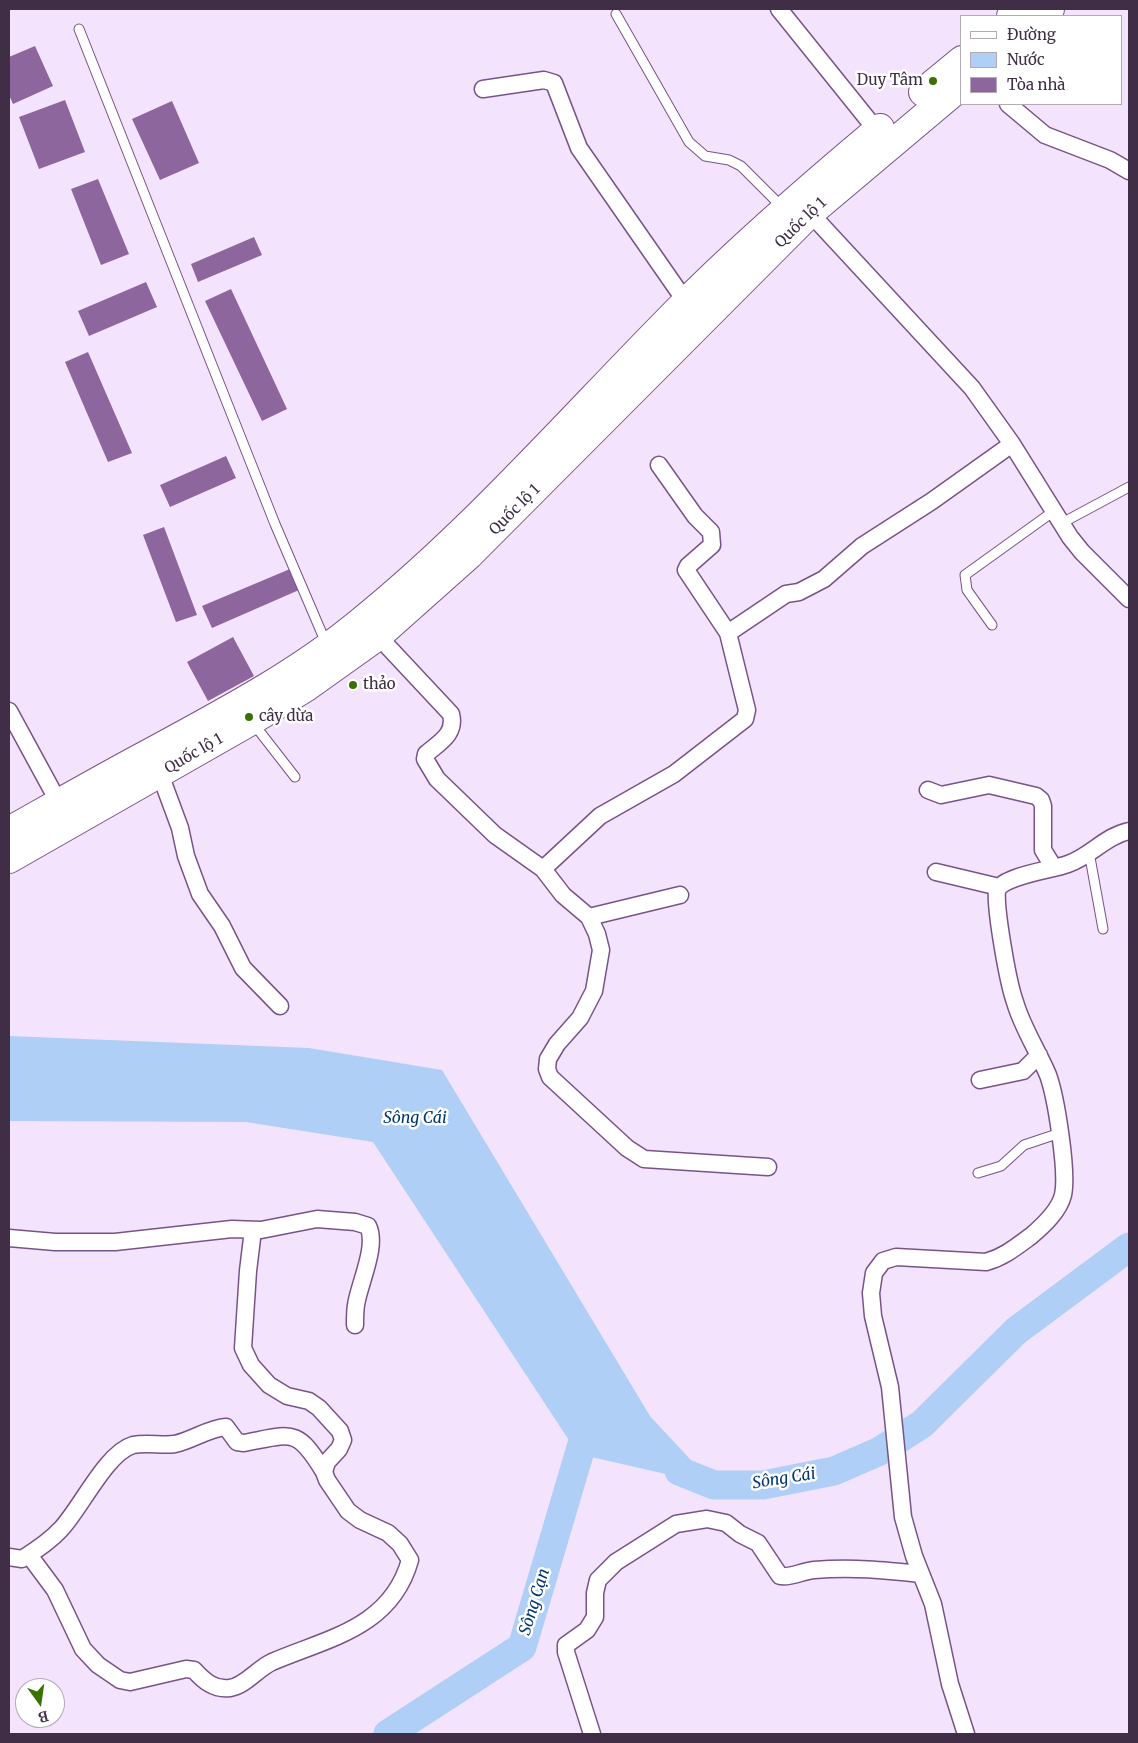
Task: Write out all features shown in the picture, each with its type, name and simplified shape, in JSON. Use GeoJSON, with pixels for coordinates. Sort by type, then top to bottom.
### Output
{"type":"FeatureCollection","features":[{"type":"Feature","properties":{"kind":"highway","name":"Quốc lộ 1"},"geometry":{"type":"LineString","coordinates":[[9,859],[160,774],[305,688],[378,636],[469,555],[960,62]]}},
{"type":"Feature","properties":{"kind":"highway","name":"Quốc lộ 1"},"geometry":{"type":"LineString","coordinates":[[9,830],[218,716],[286,675],[357,625],[385,602],[477,517],[686,302],[784,208],[960,86]]}},
{"type":"Feature","properties":{"kind":"street"},"geometry":{"type":"LineString","coordinates":[[779,9],[883,138]]}},
{"type":"Feature","properties":{"kind":"street"},"geometry":{"type":"LineString","coordinates":[[484,89],[544,80],[554,83],[579,148],[686,302]]}},
{"type":"Feature","properties":{"kind":"street"},"geometry":{"type":"LineString","coordinates":[[1009,105],[1045,135],[1110,160],[1129,171]]}},
{"type":"Feature","properties":{"kind":"street"},"geometry":{"type":"LineString","coordinates":[[810,212],[972,388],[1012,444],[1082,552],[1129,599]]}},
{"type":"Feature","properties":{"kind":"street"},"geometry":{"type":"LineString","coordinates":[[728,633],[786,594],[799,592],[824,580],[862,546],[932,502],[1012,444]]}},
{"type":"Feature","properties":{"kind":"street"},"geometry":{"type":"LineString","coordinates":[[543,869],[600,816],[674,774],[745,719],[747,710],[728,633],[686,570],[712,545],[711,532],[695,516],[659,465]]}},
{"type":"Feature","properties":{"kind":"street"},"geometry":{"type":"LineString","coordinates":[[378,636],[451,714],[454,724],[452,731],[426,754],[425,759],[437,779],[495,835],[543,869],[563,895],[589,917],[597,934],[601,950],[594,991],[580,1018],[557,1044],[548,1059],[547,1069],[550,1077],[627,1148],[644,1159],[768,1167]]}},
{"type":"Feature","properties":{"kind":"street"},"geometry":{"type":"LineString","coordinates":[[9,711],[59,803]]}},
{"type":"Feature","properties":{"kind":"street"},"geometry":{"type":"LineString","coordinates":[[160,774],[180,828],[186,856],[200,894],[222,926],[243,968],[280,1006]]}},
{"type":"Feature","properties":{"kind":"street"},"geometry":{"type":"LineString","coordinates":[[928,790],[941,795],[988,786],[1036,796],[1041,800],[1043,806],[1043,850],[1054,868]]}},
{"type":"Feature","properties":{"kind":"street"},"geometry":{"type":"LineString","coordinates":[[966,1734],[950,1684],[933,1604],[921,1574],[903,1517],[890,1387],[871,1303],[874,1273],[878,1264],[896,1257],[986,1262],[1007,1254],[1043,1226],[1060,1203],[1064,1187],[1060,1133],[1049,1077],[1015,1004],[996,896],[999,887],[1008,881],[1070,864],[1112,837],[1129,831]]}},
{"type":"Feature","properties":{"kind":"street"},"geometry":{"type":"LineString","coordinates":[[936,872],[999,887]]}},
{"type":"Feature","properties":{"kind":"street"},"geometry":{"type":"LineString","coordinates":[[589,917],[680,895]]}},
{"type":"Feature","properties":{"kind":"street"},"geometry":{"type":"LineString","coordinates":[[980,1080],[1023,1071],[1039,1055]]}},
{"type":"Feature","properties":{"kind":"street"},"geometry":{"type":"LineString","coordinates":[[9,1238],[55,1242],[114,1242],[232,1229],[253,1230],[285,1227],[317,1219],[356,1222],[368,1226],[371,1232],[368,1258],[356,1306],[355,1325]]}},
{"type":"Feature","properties":{"kind":"street"},"geometry":{"type":"LineString","coordinates":[[253,1230],[248,1271],[243,1348],[251,1365],[269,1385],[287,1396],[309,1401],[320,1408],[340,1431],[343,1440],[339,1449],[327,1462],[324,1472]]}},
{"type":"Feature","properties":{"kind":"street"},"geometry":{"type":"LineString","coordinates":[[9,1557],[22,1559],[62,1529],[102,1472],[122,1450],[134,1445],[174,1444],[198,1437],[218,1427],[226,1427],[237,1442],[244,1443],[291,1436],[300,1439],[311,1450],[327,1480],[348,1511],[360,1520],[388,1533],[400,1544],[410,1560],[395,1596],[372,1617],[326,1642],[270,1663],[232,1688],[220,1688],[204,1682],[194,1670],[176,1671],[130,1682],[113,1675],[98,1665],[83,1650],[55,1590],[29,1555]]}},
{"type":"Feature","properties":{"kind":"street"},"geometry":{"type":"LineString","coordinates":[[592,1734],[566,1652],[566,1645],[587,1630],[595,1618],[595,1593],[598,1580],[637,1547],[676,1524],[707,1519],[726,1523],[740,1534],[758,1543],[780,1576],[786,1577],[815,1570],[862,1567],[921,1574]]}},
{"type":"Feature","properties":{"kind":"lane"},"geometry":{"type":"LineString","coordinates":[[616,14],[689,142],[705,156],[735,162],[784,208]]}},
{"type":"Feature","properties":{"kind":"lane"},"geometry":{"type":"LineString","coordinates":[[79,29],[276,524],[327,646]]}},
{"type":"Feature","properties":{"kind":"lane"},"geometry":{"type":"LineString","coordinates":[[992,626],[967,590],[965,574],[1058,517],[1129,487]]}},
{"type":"Feature","properties":{"kind":"lane"},"geometry":{"type":"LineString","coordinates":[[251,720],[296,777]]}},
{"type":"Feature","properties":{"kind":"lane"},"geometry":{"type":"LineString","coordinates":[[1089,852],[1103,929]]}},
{"type":"Feature","properties":{"kind":"lane"},"geometry":{"type":"LineString","coordinates":[[978,1173],[1001,1166],[1024,1145],[1060,1133]]}},
{"type":"Feature","properties":{"kind":"water","name":"Sông Cái"},"geometry":{"type":"Polygon","coordinates":[[[9,1036],[309,1048],[442,1070],[650,1416],[714,1485],[578,1454],[373,1142],[246,1122],[9,1121],[9,1036]]]}},
{"type":"Feature","properties":{"kind":"building"},"geometry":{"type":"Polygon","coordinates":[[[35,46],[53,86],[13,104],[9,95],[9,57],[35,46]]]}},
{"type":"Feature","properties":{"kind":"building"},"geometry":{"type":"Polygon","coordinates":[[[65,100],[85,152],[39,169],[19,117],[65,100]]]}},
{"type":"Feature","properties":{"kind":"building"},"geometry":{"type":"Polygon","coordinates":[[[172,101],[199,163],[160,180],[132,119],[172,101]]]}},
{"type":"Feature","properties":{"kind":"building"},"geometry":{"type":"Polygon","coordinates":[[[98,179],[129,254],[101,265],[71,189],[98,179]]]}},
{"type":"Feature","properties":{"kind":"building"},"geometry":{"type":"Polygon","coordinates":[[[254,237],[262,255],[198,282],[191,264],[254,237]]]}},
{"type":"Feature","properties":{"kind":"building"},"geometry":{"type":"Polygon","coordinates":[[[146,282],[157,307],[89,336],[78,311],[146,282]]]}},
{"type":"Feature","properties":{"kind":"building"},"geometry":{"type":"Polygon","coordinates":[[[231,289],[287,409],[262,421],[205,301],[231,289]]]}},
{"type":"Feature","properties":{"kind":"building"},"geometry":{"type":"Polygon","coordinates":[[[88,352],[132,453],[108,462],[65,362],[88,352]]]}},
{"type":"Feature","properties":{"kind":"building"},"geometry":{"type":"Polygon","coordinates":[[[226,456],[236,478],[170,507],[160,485],[226,456]]]}},
{"type":"Feature","properties":{"kind":"building"},"geometry":{"type":"Polygon","coordinates":[[[164,527],[197,615],[176,622],[143,535],[164,527]]]}},
{"type":"Feature","properties":{"kind":"building"},"geometry":{"type":"Polygon","coordinates":[[[290,569],[299,590],[212,628],[202,606],[290,569]]]}},
{"type":"Feature","properties":{"kind":"building"},"geometry":{"type":"Polygon","coordinates":[[[233,637],[254,676],[208,701],[187,662],[233,637]]]}},
{"type":"Feature","properties":{"kind":"waterway","name":"Sông Cái"},"geometry":{"type":"LineString","coordinates":[[679,1471],[714,1485],[763,1485],[834,1471],[880,1451],[922,1424],[1016,1331],[1129,1247]]}},
{"type":"Feature","properties":{"kind":"waterway","name":"Sông Cạn"},"geometry":{"type":"LineString","coordinates":[[388,1734],[522,1647],[590,1417]]}},
{"type":"Feature","properties":{"kind":"place","name":"Duy Tâm"},"geometry":{"type":"Point","coordinates":[933,81]}},
{"type":"Feature","properties":{"kind":"place","name":"thảo"},"geometry":{"type":"Point","coordinates":[353,685]}},
{"type":"Feature","properties":{"kind":"place","name":"cây dừa"},"geometry":{"type":"Point","coordinates":[249,717]}}]}
